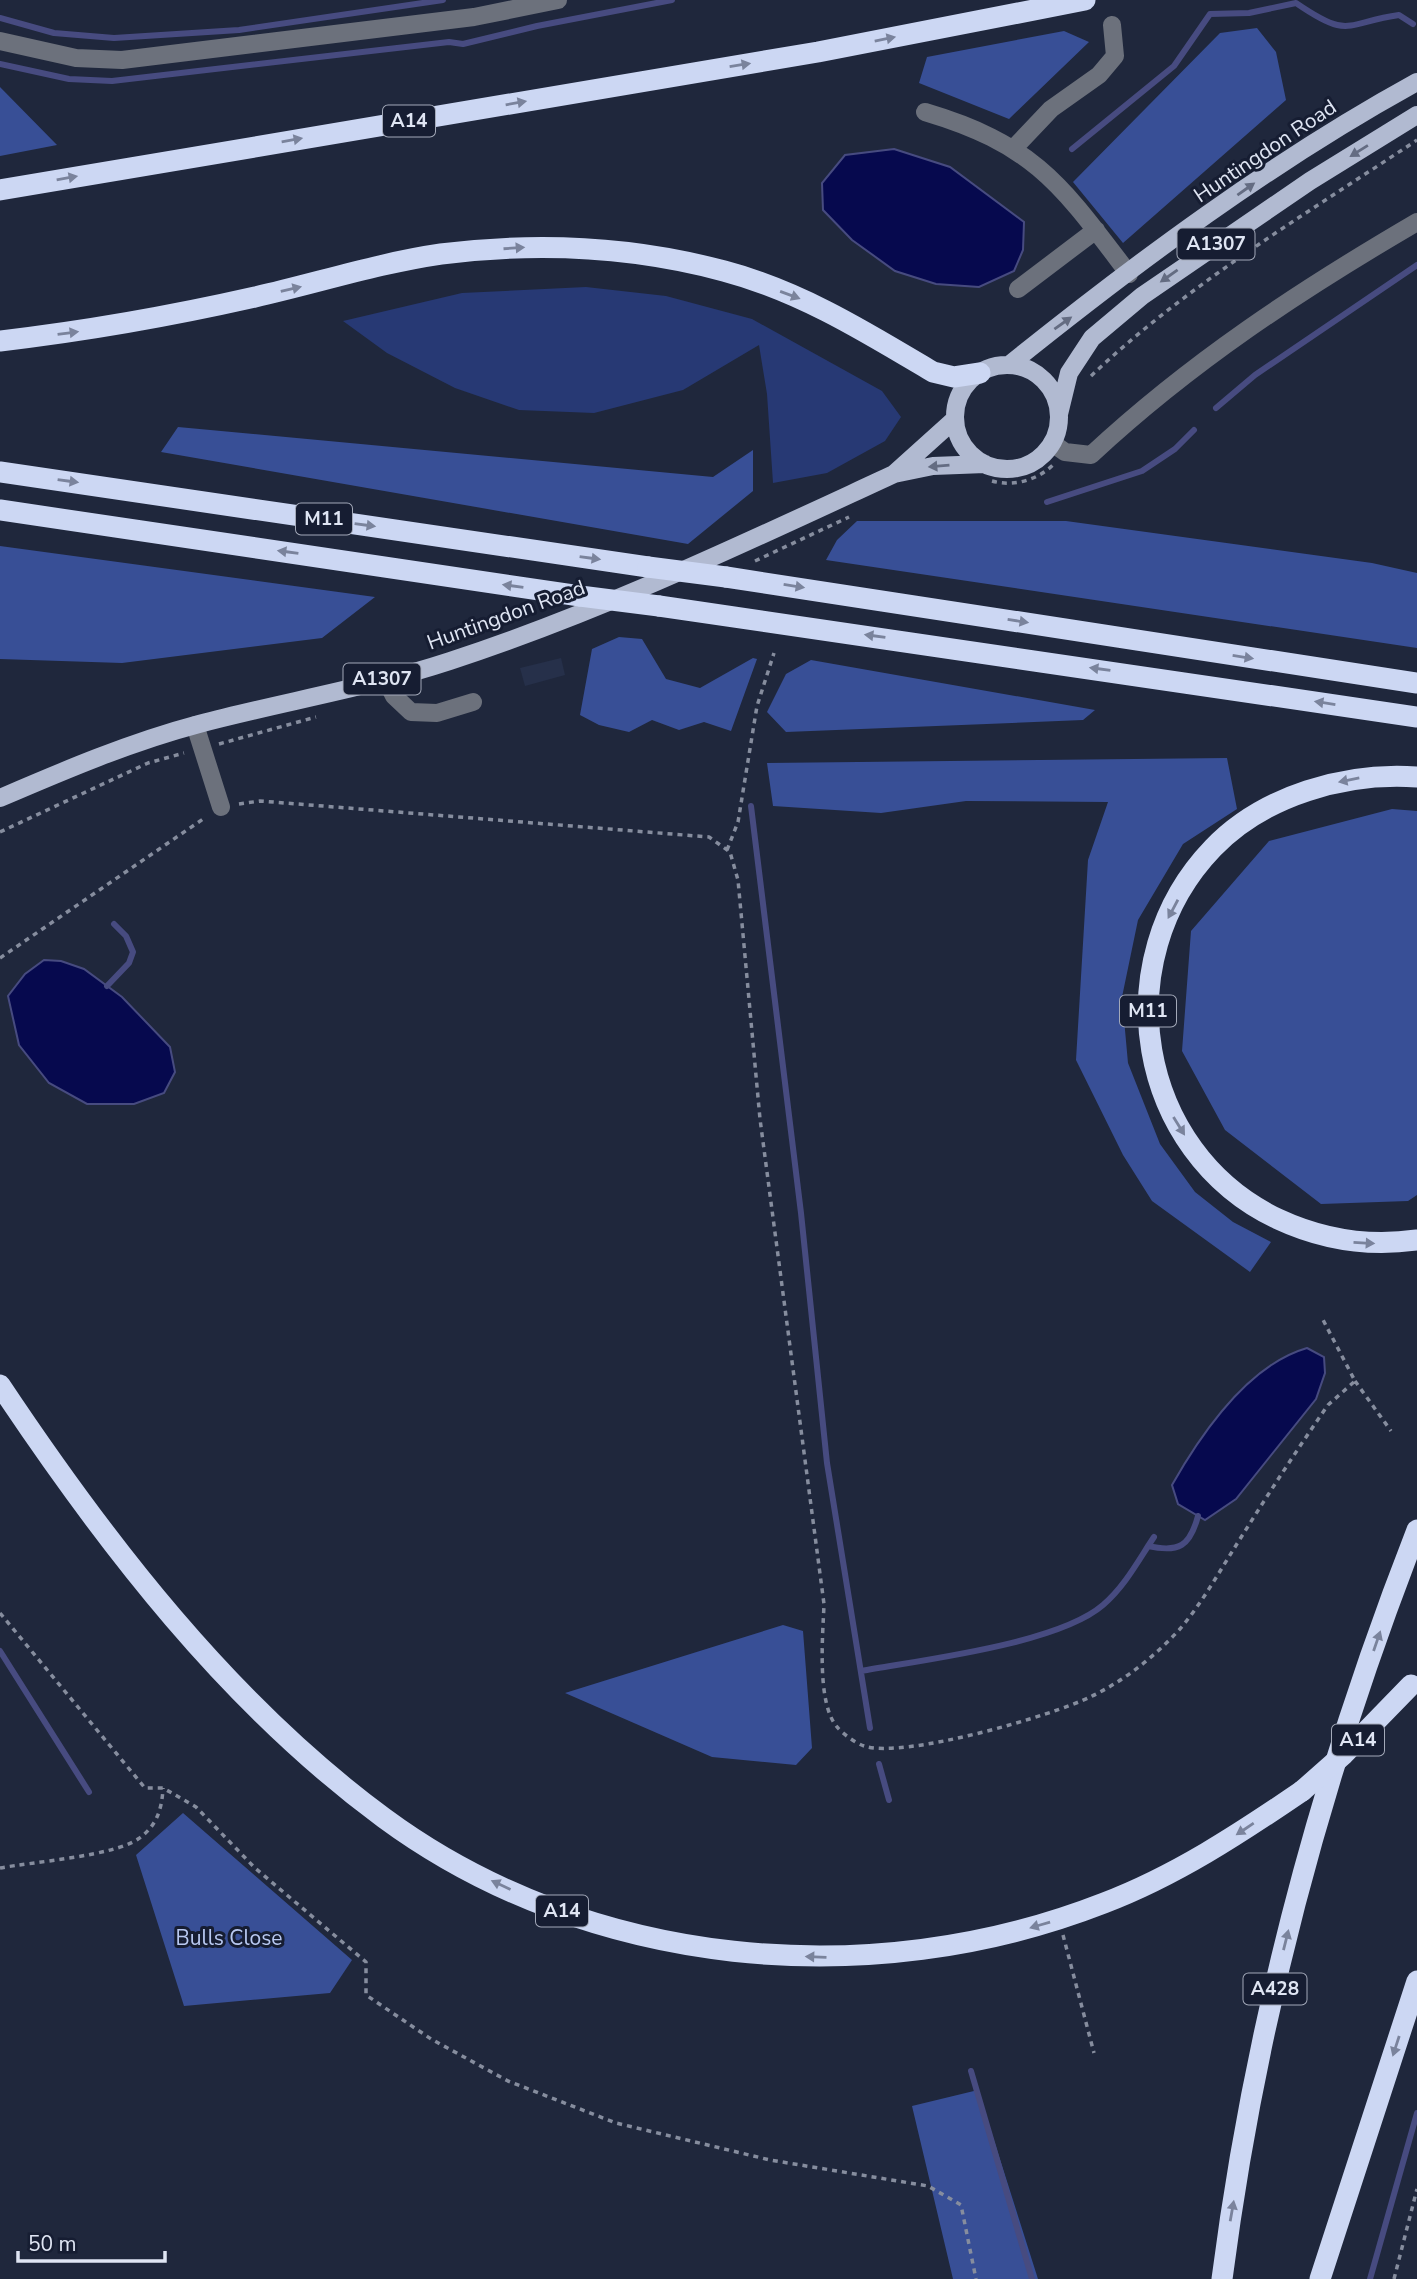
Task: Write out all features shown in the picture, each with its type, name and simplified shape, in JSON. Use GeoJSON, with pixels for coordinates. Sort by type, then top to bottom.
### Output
{"type":"FeatureCollection","features":[{"type":"Feature","properties":{"kind":"highway","name":"A14"},"geometry":{"type":"LineString","coordinates":[[0,190],[818,52],[1085,0]]}},
{"type":"Feature","properties":{"kind":"highway"},"geometry":{"type":"LineString","coordinates":[[0,341],[92,330],[253,298],[439,255],[521,248],[589,247],[653,256],[726,271],[817,304],[933,372],[954,377],[979,373]]}},
{"type":"Feature","properties":{"kind":"highway","name":"M11"},"geometry":{"type":"LineString","coordinates":[[0,472],[726,577],[1417,683]]}},
{"type":"Feature","properties":{"kind":"highway","name":"M11"},"geometry":{"type":"LineString","coordinates":[[0,510],[1417,718]]}},
{"type":"Feature","properties":{"kind":"highway","name":"M11"},"geometry":{"type":"LineString","coordinates":[[1417,777],[1352,779],[1322,786],[1277,804],[1233,830],[1199,865],[1173,907],[1161,931],[1147,998],[1150,1048],[1163,1096],[1196,1152],[1228,1186],[1266,1213],[1328,1237],[1377,1244],[1417,1240]]}},
{"type":"Feature","properties":{"kind":"highway","name":"A14"},"geometry":{"type":"LineString","coordinates":[[0,1385],[104,1532],[194,1640],[316,1764],[387,1821],[467,1869],[539,1903],[614,1929],[676,1944],[747,1954],[831,1958],[912,1952],[990,1939],[1106,1903],[1169,1874],[1226,1842],[1302,1791],[1345,1754],[1414,1681]]}},
{"type":"Feature","properties":{"kind":"highway","name":"A428"},"geometry":{"type":"LineString","coordinates":[[1222,2279],[1255,2084],[1283,1953],[1313,1834],[1417,1530]]}},
{"type":"Feature","properties":{"kind":"highway"},"geometry":{"type":"LineString","coordinates":[[1321,2279],[1417,1981]]}},
{"type":"Feature","properties":{"kind":"main road","name":"Huntingdon Road"},"geometry":{"type":"LineString","coordinates":[[1009,365],[1290,158],[1417,82]]}},
{"type":"Feature","properties":{"kind":"main road","name":"A1307"},"geometry":{"type":"LineString","coordinates":[[1059,414],[1069,373],[1092,338],[1142,296],[1310,181],[1417,115]]}},
{"type":"Feature","properties":{"kind":"main road"},"geometry":{"type":"LineString","coordinates":[[1009,365],[1026,368],[1042,378],[1053,392],[1059,414],[1058,448],[1021,467],[985,471],[965,447],[955,419],[961,393],[979,373],[1009,365]]}},
{"type":"Feature","properties":{"kind":"main road","name":"Huntingdon Road"},"geometry":{"type":"LineString","coordinates":[[894,474],[955,419]]}},
{"type":"Feature","properties":{"kind":"main road","name":"Huntingdon Road"},"geometry":{"type":"LineString","coordinates":[[0,797],[75,766],[195,725],[447,662],[538,630],[651,585],[894,474],[933,466],[985,471]]}},
{"type":"Feature","properties":{"kind":"lane"},"geometry":{"type":"LineString","coordinates":[[0,41],[55,55],[122,60],[474,17],[558,0]]}},
{"type":"Feature","properties":{"kind":"lane"},"geometry":{"type":"LineString","coordinates":[[1014,148],[1051,109],[1099,75],[1115,56],[1112,25]]}},
{"type":"Feature","properties":{"kind":"lane"},"geometry":{"type":"LineString","coordinates":[[925,112],[971,127],[1014,148],[1048,173],[1129,274]]}},
{"type":"Feature","properties":{"kind":"lane"},"geometry":{"type":"LineString","coordinates":[[1058,448],[1091,455],[1130,417],[1193,366],[1314,282],[1417,222]]}},
{"type":"Feature","properties":{"kind":"lane"},"geometry":{"type":"LineString","coordinates":[[1018,289],[1096,230]]}},
{"type":"Feature","properties":{"kind":"lane"},"geometry":{"type":"LineString","coordinates":[[385,678],[394,696],[411,712],[437,713],[473,702]]}},
{"type":"Feature","properties":{"kind":"lane"},"geometry":{"type":"LineString","coordinates":[[195,725],[221,807]]}},
{"type":"Feature","properties":{"kind":"path"},"geometry":{"type":"LineString","coordinates":[[1086,381],[1160,316],[1223,270],[1417,140]]}},
{"type":"Feature","properties":{"kind":"path"},"geometry":{"type":"LineString","coordinates":[[985,471],[1002,484],[1025,481],[1044,473],[1058,448]]}},
{"type":"Feature","properties":{"kind":"path"},"geometry":{"type":"LineString","coordinates":[[753,562],[851,516]]}},
{"type":"Feature","properties":{"kind":"path"},"geometry":{"type":"LineString","coordinates":[[727,850],[738,822],[757,706],[774,653]]}},
{"type":"Feature","properties":{"kind":"path"},"geometry":{"type":"LineString","coordinates":[[0,832],[148,763],[318,717]]}},
{"type":"Feature","properties":{"kind":"path"},"geometry":{"type":"LineString","coordinates":[[0,958],[221,807],[260,801],[709,837],[727,850],[738,880],[760,1119],[824,1604],[822,1661],[827,1701],[830,1716],[838,1729],[864,1746],[897,1748],[950,1738],[1027,1718],[1090,1697],[1138,1669],[1180,1629],[1328,1405],[1355,1381]]}},
{"type":"Feature","properties":{"kind":"path"},"geometry":{"type":"LineString","coordinates":[[1321,1315],[1355,1381],[1391,1431]]}},
{"type":"Feature","properties":{"kind":"path"},"geometry":{"type":"LineString","coordinates":[[0,1613],[145,1788],[163,1788],[196,1807],[255,1868],[366,1962],[366,1994],[431,2039],[508,2081],[616,2123],[781,2162],[928,2186],[961,2205],[976,2279]]}},
{"type":"Feature","properties":{"kind":"path"},"geometry":{"type":"LineString","coordinates":[[0,1868],[117,1848],[137,1840],[156,1821],[163,1788]]}},
{"type":"Feature","properties":{"kind":"path"},"geometry":{"type":"LineString","coordinates":[[1058,1920],[1094,2053]]}},
{"type":"Feature","properties":{"kind":"path"},"geometry":{"type":"LineString","coordinates":[[1394,2279],[1417,2189]]}},
{"type":"Feature","properties":{"kind":"shaded area"},"geometry":{"type":"Polygon","coordinates":[[[894,149],[950,167],[1024,222],[1023,250],[1014,271],[979,287],[936,284],[895,271],[852,240],[823,210],[822,183],[845,155],[894,149]]]}},
{"type":"Feature","properties":{"kind":"shaded area"},"geometry":{"type":"Polygon","coordinates":[[[586,287],[666,296],[752,319],[882,391],[901,417],[885,441],[827,473],[773,483],[767,394],[759,345],[683,390],[594,413],[519,410],[455,388],[387,353],[343,321],[462,293],[586,287]]]}},
{"type":"Feature","properties":{"kind":"shaded area"},"geometry":{"type":"Polygon","coordinates":[[[561,658],[565,675],[525,686],[520,668],[561,658]]]}},
{"type":"Feature","properties":{"kind":"shaded area"},"geometry":{"type":"Polygon","coordinates":[[[44,960],[61,961],[84,969],[122,997],[170,1047],[175,1072],[164,1093],[134,1104],[87,1104],[49,1083],[19,1045],[8,996],[25,974],[44,960]]]}},
{"type":"Feature","properties":{"kind":"shaded area"},"geometry":{"type":"Polygon","coordinates":[[[1307,1348],[1324,1357],[1325,1373],[1316,1399],[1236,1499],[1205,1520],[1178,1504],[1172,1485],[1197,1444],[1228,1404],[1265,1369],[1307,1348]]]}},
{"type":"Feature","properties":{"kind":"green space"},"geometry":{"type":"Polygon","coordinates":[[[1257,28],[1276,52],[1286,100],[1123,243],[1073,182],[1220,33],[1257,28]]]}},
{"type":"Feature","properties":{"kind":"green space"},"geometry":{"type":"Polygon","coordinates":[[[1064,31],[1089,42],[1009,119],[919,83],[927,57],[1064,31]]]}},
{"type":"Feature","properties":{"kind":"green space"},"geometry":{"type":"Polygon","coordinates":[[[0,87],[57,145],[0,156],[0,87]]]}},
{"type":"Feature","properties":{"kind":"green space"},"geometry":{"type":"Polygon","coordinates":[[[178,427],[713,477],[753,450],[753,491],[688,544],[161,452],[178,427]]]}},
{"type":"Feature","properties":{"kind":"green space"},"geometry":{"type":"Polygon","coordinates":[[[857,521],[1066,521],[1372,563],[1417,573],[1417,648],[826,560],[837,540],[857,521]]]}},
{"type":"Feature","properties":{"kind":"green space"},"geometry":{"type":"Polygon","coordinates":[[[0,546],[375,597],[322,638],[122,663],[0,659],[0,546]]]}},
{"type":"Feature","properties":{"kind":"green space"},"geometry":{"type":"Polygon","coordinates":[[[619,637],[642,639],[666,679],[700,688],[753,658],[757,659],[731,731],[704,722],[679,730],[652,720],[629,732],[599,725],[580,715],[592,649],[619,637]]]}},
{"type":"Feature","properties":{"kind":"green space"},"geometry":{"type":"Polygon","coordinates":[[[811,660],[1095,710],[1083,720],[786,732],[767,712],[786,674],[811,660]]]}},
{"type":"Feature","properties":{"kind":"green space"},"geometry":{"type":"Polygon","coordinates":[[[1227,758],[1237,809],[1183,844],[1138,920],[1122,997],[1128,1063],[1160,1144],[1195,1192],[1233,1222],[1271,1242],[1250,1272],[1152,1201],[1123,1155],[1076,1060],[1088,860],[1108,802],[966,801],[881,813],[773,806],[767,763],[1227,758]]]}},
{"type":"Feature","properties":{"kind":"green space"},"geometry":{"type":"Polygon","coordinates":[[[1392,809],[1417,811],[1417,1195],[1408,1201],[1321,1204],[1225,1130],[1182,1051],[1191,931],[1269,841],[1392,809]]]}},
{"type":"Feature","properties":{"kind":"green space"},"geometry":{"type":"Polygon","coordinates":[[[783,1625],[803,1631],[812,1748],[796,1765],[712,1757],[565,1693],[783,1625]]]}},
{"type":"Feature","properties":{"kind":"green space","name":"Bulls Close"},"geometry":{"type":"Polygon","coordinates":[[[183,1813],[352,1960],[330,1993],[184,2006],[136,1855],[183,1813]]]}},
{"type":"Feature","properties":{"kind":"green space"},"geometry":{"type":"Polygon","coordinates":[[[978,2090],[1038,2279],[953,2279],[912,2106],[978,2090]]]}},
{"type":"Feature","properties":{"kind":"waterway"},"geometry":{"type":"LineString","coordinates":[[0,18],[54,33],[114,38],[239,30],[443,0]]}},
{"type":"Feature","properties":{"kind":"waterway"},"geometry":{"type":"LineString","coordinates":[[0,64],[69,79],[112,81],[449,42],[463,44],[537,26],[672,0]]}},
{"type":"Feature","properties":{"kind":"waterway"},"geometry":{"type":"LineString","coordinates":[[1072,149],[1174,66],[1210,14],[1249,13],[1296,3],[1327,22],[1338,25],[1347,26],[1399,15],[1413,24]]}},
{"type":"Feature","properties":{"kind":"waterway"},"geometry":{"type":"LineString","coordinates":[[1216,408],[1255,375],[1417,265]]}},
{"type":"Feature","properties":{"kind":"waterway"},"geometry":{"type":"LineString","coordinates":[[1047,502],[1142,471],[1175,449],[1194,430]]}},
{"type":"Feature","properties":{"kind":"waterway"},"geometry":{"type":"LineString","coordinates":[[751,806],[801,1213],[827,1463],[870,1728]]}},
{"type":"Feature","properties":{"kind":"waterway"},"geometry":{"type":"LineString","coordinates":[[107,986],[129,963],[133,952],[126,936],[114,924]]}},
{"type":"Feature","properties":{"kind":"waterway"},"geometry":{"type":"LineString","coordinates":[[1148,1546],[1168,1548],[1182,1545],[1191,1534],[1198,1516]]}},
{"type":"Feature","properties":{"kind":"waterway"},"geometry":{"type":"LineString","coordinates":[[861,1671],[988,1648],[1055,1630],[1082,1619],[1103,1605],[1118,1590],[1154,1537]]}},
{"type":"Feature","properties":{"kind":"waterway"},"geometry":{"type":"LineString","coordinates":[[0,1651],[89,1792]]}},
{"type":"Feature","properties":{"kind":"waterway"},"geometry":{"type":"LineString","coordinates":[[879,1764],[889,1800]]}},
{"type":"Feature","properties":{"kind":"waterway"},"geometry":{"type":"LineString","coordinates":[[971,2071],[1032,2279]]}},
{"type":"Feature","properties":{"kind":"waterway"},"geometry":{"type":"LineString","coordinates":[[1370,2279],[1417,2113]]}}]}
